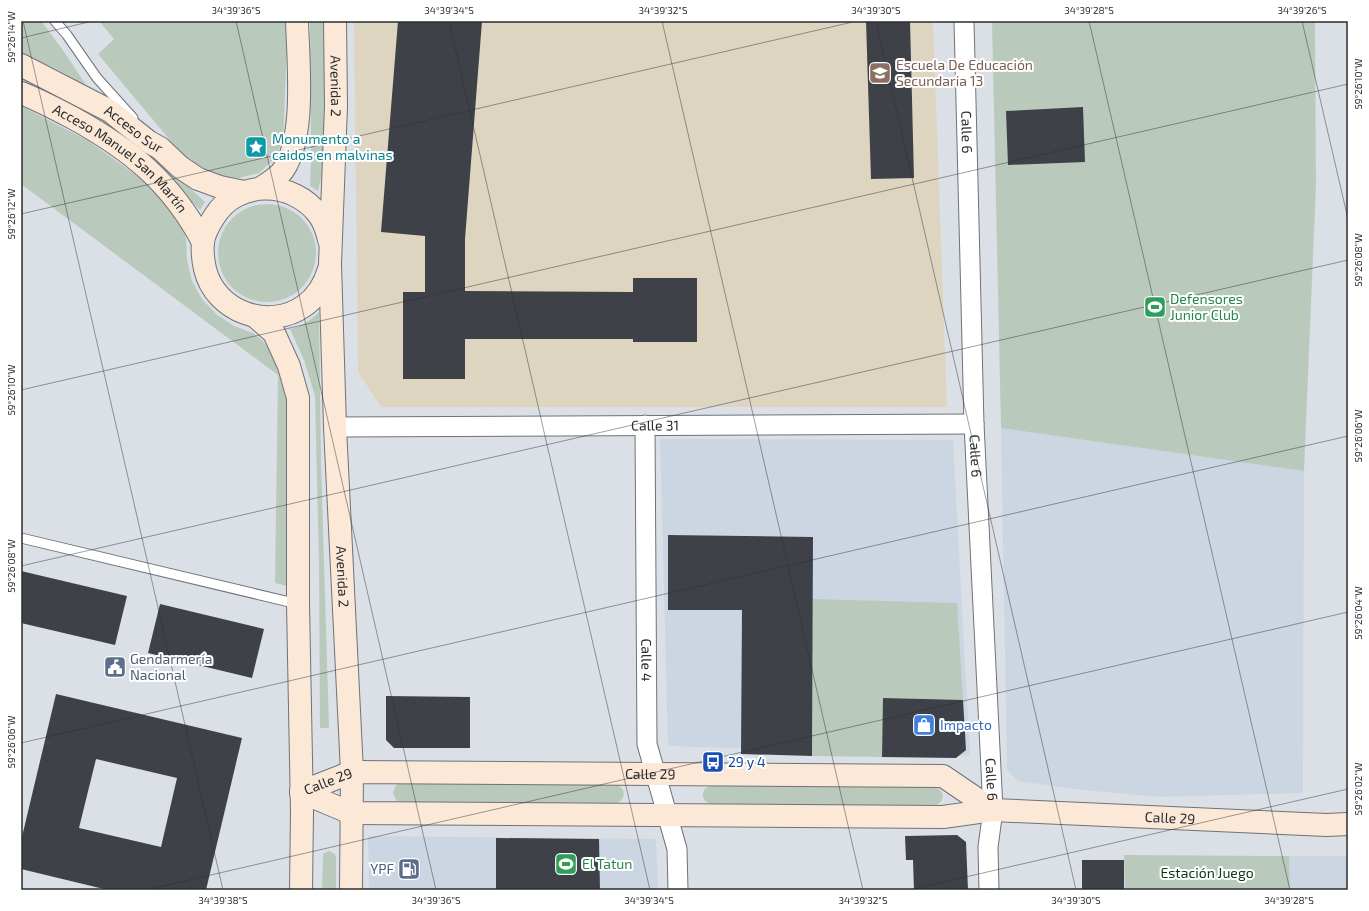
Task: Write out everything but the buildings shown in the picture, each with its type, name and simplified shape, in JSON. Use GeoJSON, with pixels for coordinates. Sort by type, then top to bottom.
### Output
{"type":"FeatureCollection","features":[{"type":"Feature","properties":{"kind":"main road","name":"Avenida 2"},"geometry":{"type":"LineString","coordinates":[[252,190],[278,189],[294,194],[308,203],[320,215],[327,230],[331,255],[326,280],[316,294],[304,306],[290,314],[273,317],[256,317],[240,312],[226,303],[214,290],[207,275],[203,259],[203,242],[208,226],[217,211],[230,200],[252,190],[280,174],[289,161],[297,130],[299,93],[297,21]]}},
{"type":"Feature","properties":{"kind":"main road","name":"Avenida 2"},"geometry":{"type":"LineString","coordinates":[[335,21],[336,106],[331,255],[335,427],[352,772],[351,890]]}},
{"type":"Feature","properties":{"kind":"main road","name":"Acceso Sur"},"geometry":{"type":"LineString","coordinates":[[21,65],[110,111],[149,142],[160,148],[180,167],[198,179],[220,188],[252,190]]}},
{"type":"Feature","properties":{"kind":"main road","name":"Acceso Manuel San Martín"},"geometry":{"type":"LineString","coordinates":[[21,92],[38,99],[99,132],[140,161],[161,181],[179,202],[203,242]]}},
{"type":"Feature","properties":{"kind":"main road","name":"Avenida 2"},"geometry":{"type":"LineString","coordinates":[[256,317],[274,333],[289,366],[298,398],[298,604],[301,890]]}},
{"type":"Feature","properties":{"kind":"main road","name":"Calle 29"},"geometry":{"type":"LineString","coordinates":[[301,792],[352,772],[943,776],[993,810]]}},
{"type":"Feature","properties":{"kind":"main road","name":"Calle 29"},"geometry":{"type":"LineString","coordinates":[[301,792],[351,813],[943,817],[993,810],[1327,825],[1348,824]]}},
{"type":"Feature","properties":{"kind":"street","name":"Calle 6"},"geometry":{"type":"LineString","coordinates":[[964,21],[974,424],[993,810],[988,847],[989,890]]}},
{"type":"Feature","properties":{"kind":"street","name":"Calle 31"},"geometry":{"type":"LineString","coordinates":[[335,427],[974,424]]}},
{"type":"Feature","properties":{"kind":"street","name":"Calle 4"},"geometry":{"type":"LineString","coordinates":[[645,425],[647,744],[677,849],[678,890]]}},
{"type":"Feature","properties":{"kind":"lane"},"geometry":{"type":"LineString","coordinates":[[55,21],[67,35],[97,78],[160,148]]}},
{"type":"Feature","properties":{"kind":"lane"},"geometry":{"type":"LineString","coordinates":[[21,538],[298,604]]}},
{"type":"Feature","properties":{"kind":"shaded area"},"geometry":{"type":"Polygon","coordinates":[[[354,21],[933,21],[947,407],[381,407],[358,372],[354,21]]]}},
{"type":"Feature","properties":{"kind":"shaded area"},"geometry":{"type":"Polygon","coordinates":[[[1001,428],[1304,471],[1303,793],[1160,797],[1083,790],[1018,781],[1007,770],[1001,428]]]}},
{"type":"Feature","properties":{"kind":"shaded area"},"geometry":{"type":"Polygon","coordinates":[[[660,439],[953,440],[970,756],[668,746],[660,439]]]}},
{"type":"Feature","properties":{"kind":"shaded area"},"geometry":{"type":"Polygon","coordinates":[[[368,836],[656,839],[658,890],[369,890],[368,836]]]}},
{"type":"Feature","properties":{"kind":"shaded area"},"geometry":{"type":"Polygon","coordinates":[[[1289,856],[1348,856],[1348,890],[1290,890],[1289,856]]]}},
{"type":"Feature","properties":{"kind":"green space"},"geometry":{"type":"Polygon","coordinates":[[[21,21],[41,21],[65,53],[86,85],[21,53],[21,21]]]}},
{"type":"Feature","properties":{"kind":"green space"},"geometry":{"type":"Polygon","coordinates":[[[99,21],[288,21],[283,141],[274,159],[259,173],[239,178],[206,172],[192,162],[179,151],[98,54],[114,39],[99,21]]]}},
{"type":"Feature","properties":{"kind":"green space"},"geometry":{"type":"Polygon","coordinates":[[[310,21],[324,21],[325,162],[318,191],[310,186],[310,21]]]}},
{"type":"Feature","properties":{"kind":"green space","name":"Defensores Junior Club"},"geometry":{"type":"Polygon","coordinates":[[[992,21],[1315,21],[1316,185],[1304,471],[1001,428],[992,21]]]}},
{"type":"Feature","properties":{"kind":"green space"},"geometry":{"type":"Polygon","coordinates":[[[21,77],[107,121],[150,152],[205,202],[200,210],[171,180],[72,105],[21,82],[21,77]]]}},
{"type":"Feature","properties":{"kind":"green space"},"geometry":{"type":"Polygon","coordinates":[[[21,106],[87,140],[136,175],[157,194],[183,226],[186,240],[187,260],[192,281],[202,299],[216,314],[234,326],[253,333],[263,341],[274,356],[290,396],[290,587],[275,583],[278,375],[21,184],[21,106]]]}},
{"type":"Feature","properties":{"kind":"green space"},"geometry":{"type":"Polygon","coordinates":[[[267,204],[286,208],[302,218],[312,234],[316,253],[312,272],[302,288],[286,298],[267,302],[248,298],[232,288],[222,272],[218,253],[222,234],[232,218],[248,208],[267,204]]]}},
{"type":"Feature","properties":{"kind":"green space"},"geometry":{"type":"Polygon","coordinates":[[[319,312],[321,462],[329,728],[320,728],[319,563],[315,396],[304,360],[290,329],[306,323],[319,312]]]}},
{"type":"Feature","properties":{"kind":"green space"},"geometry":{"type":"Polygon","coordinates":[[[813,599],[957,603],[963,700],[884,698],[882,757],[812,756],[813,599]]]}},
{"type":"Feature","properties":{"kind":"green space"},"geometry":{"type":"Polygon","coordinates":[[[404,782],[614,784],[621,788],[624,794],[621,800],[614,804],[403,803],[396,800],[393,793],[396,785],[404,782]]]}},
{"type":"Feature","properties":{"kind":"green space"},"geometry":{"type":"Polygon","coordinates":[[[713,785],[933,786],[940,790],[943,796],[940,802],[933,806],[713,805],[706,801],[703,792],[705,789],[713,785]]]}},
{"type":"Feature","properties":{"kind":"green space"},"geometry":{"type":"Polygon","coordinates":[[[329,851],[335,854],[336,858],[336,890],[322,890],[323,854],[329,851]]]}},
{"type":"Feature","properties":{"kind":"green space","name":"Estación Juego"},"geometry":{"type":"Polygon","coordinates":[[[1124,855],[1289,856],[1290,890],[1125,890],[1124,855]]]}},
{"type":"Feature","properties":{"kind":"place","name":"Escuela De Educación Secundaria 13"},"geometry":{"type":"Point","coordinates":[880,73]}},
{"type":"Feature","properties":{"kind":"place","name":"Monumento a caidos en malvinas"},"geometry":{"type":"Point","coordinates":[256,147]}},
{"type":"Feature","properties":{"kind":"place","name":"Defensores Junior Club"},"geometry":{"type":"Point","coordinates":[1155,307]}},
{"type":"Feature","properties":{"kind":"place","name":"Gendarmería Nacional"},"geometry":{"type":"Point","coordinates":[115,667]}},
{"type":"Feature","properties":{"kind":"place","name":"Impacto"},"geometry":{"type":"Point","coordinates":[924,725]}},
{"type":"Feature","properties":{"kind":"place","name":"29 y 4"},"geometry":{"type":"Point","coordinates":[713,762]}},
{"type":"Feature","properties":{"kind":"place","name":"El Tatun"},"geometry":{"type":"Point","coordinates":[566,864]}},
{"type":"Feature","properties":{"kind":"place","name":"YPF"},"geometry":{"type":"Point","coordinates":[409,869]}}]}
